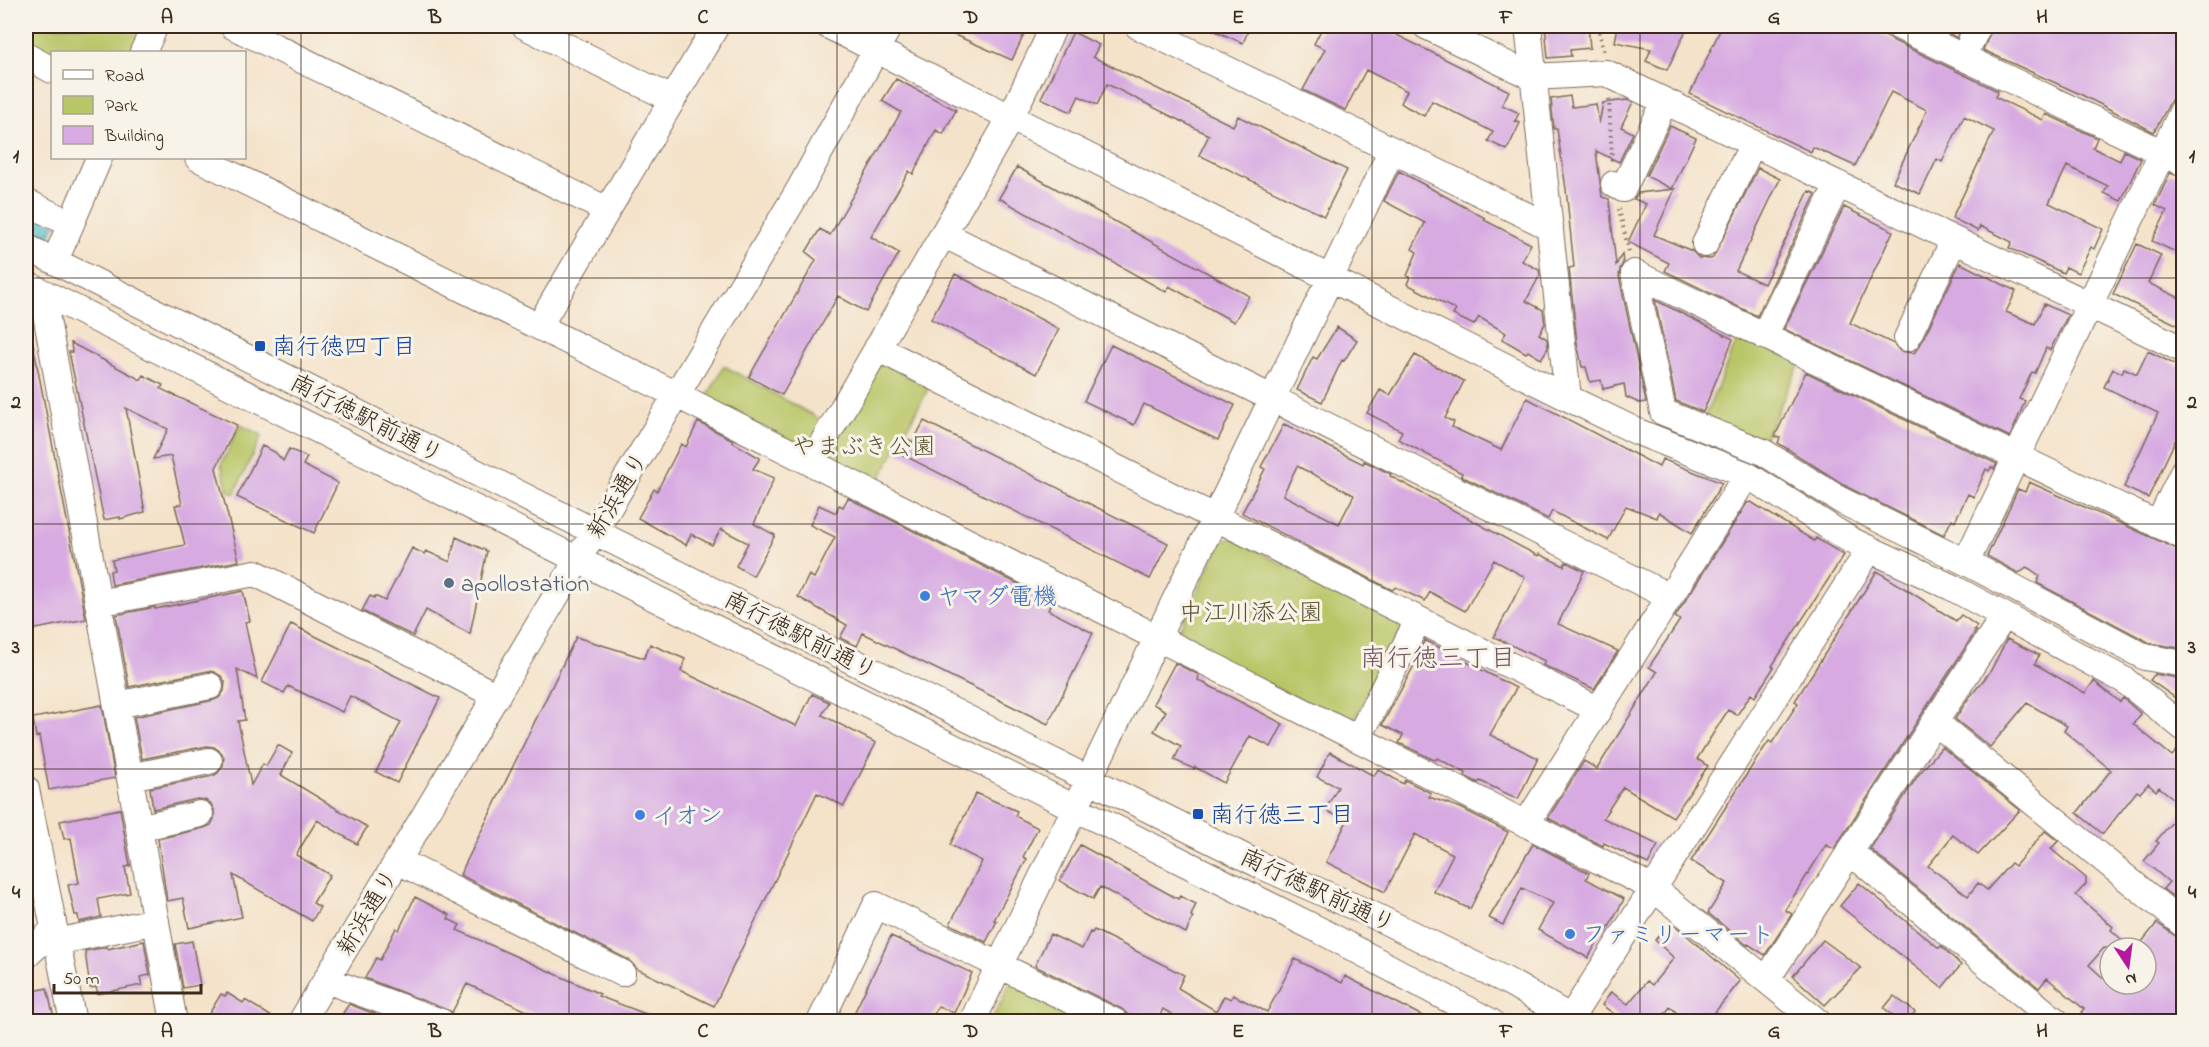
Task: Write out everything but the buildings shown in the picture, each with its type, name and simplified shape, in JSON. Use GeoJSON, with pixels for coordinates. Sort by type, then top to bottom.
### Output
{"type":"FeatureCollection","features":[{"type":"Feature","properties":{"kind":"street"},"geometry":{"type":"LineString","coordinates":[[143,51],[155,26]]}},
{"type":"Feature","properties":{"kind":"street"},"geometry":{"type":"LineString","coordinates":[[233,26],[607,210]]}},
{"type":"Feature","properties":{"kind":"street"},"geometry":{"type":"LineString","coordinates":[[525,26],[672,99]]}},
{"type":"Feature","properties":{"kind":"street"},"geometry":{"type":"LineString","coordinates":[[539,326],[716,26]]}},
{"type":"Feature","properties":{"kind":"street"},"geometry":{"type":"LineString","coordinates":[[829,26],[1568,398],[1638,432],[1747,475],[1823,524],[1870,549],[1952,587],[2124,680],[2184,728]]}},
{"type":"Feature","properties":{"kind":"street","name":"新浜通り"},"geometry":{"type":"LineString","coordinates":[[301,1022],[799,190],[889,26]]}},
{"type":"Feature","properties":{"kind":"street"},"geometry":{"type":"LineString","coordinates":[[811,463],[1011,117],[1054,26]]}},
{"type":"Feature","properties":{"kind":"street"},"geometry":{"type":"LineString","coordinates":[[1138,26],[1550,227]]}},
{"type":"Feature","properties":{"kind":"street"},"geometry":{"type":"LineString","coordinates":[[1426,26],[1533,77],[1606,73],[2184,350]]}},
{"type":"Feature","properties":{"kind":"street"},"geometry":{"type":"LineString","coordinates":[[1528,26],[1568,398]]}},
{"type":"Feature","properties":{"kind":"street"},"geometry":{"type":"LineString","coordinates":[[1898,26],[2173,158]]}},
{"type":"Feature","properties":{"kind":"street"},"geometry":{"type":"LineString","coordinates":[[26,56],[51,69]]}},
{"type":"Feature","properties":{"kind":"street"},"geometry":{"type":"LineString","coordinates":[[1614,184],[1623,189],[1665,100]]}},
{"type":"Feature","properties":{"kind":"street"},"geometry":{"type":"LineString","coordinates":[[1966,562],[2089,305],[2173,158],[2184,108]]}},
{"type":"Feature","properties":{"kind":"street"},"geometry":{"type":"LineString","coordinates":[[1705,244],[1753,143]]}},
{"type":"Feature","properties":{"kind":"street"},"geometry":{"type":"LineString","coordinates":[[972,1022],[1392,150]]}},
{"type":"Feature","properties":{"kind":"street"},"geometry":{"type":"LineString","coordinates":[[55,261],[99,159]]}},
{"type":"Feature","properties":{"kind":"street"},"geometry":{"type":"LineString","coordinates":[[200,159],[677,395],[1653,888],[1818,1022]]}},
{"type":"Feature","properties":{"kind":"street"},"geometry":{"type":"LineString","coordinates":[[1764,336],[1838,184]]}},
{"type":"Feature","properties":{"kind":"street"},"geometry":{"type":"LineString","coordinates":[[26,202],[71,224]]}},
{"type":"Feature","properties":{"kind":"street"},"geometry":{"type":"LineString","coordinates":[[943,234],[1670,597]]}},
{"type":"Feature","properties":{"kind":"street"},"geometry":{"type":"LineString","coordinates":[[1907,338],[1953,240]]}},
{"type":"Feature","properties":{"kind":"street","name":"南行徳駅前通り"},"geometry":{"type":"LineString","coordinates":[[26,247],[1262,866],[1375,916],[1486,971],[1572,1020]]}},
{"type":"Feature","properties":{"kind":"street"},"geometry":{"type":"LineString","coordinates":[[2184,537],[1634,273],[1663,412],[1763,452],[1842,501],[1966,562],[2145,657],[2184,664]]}},
{"type":"Feature","properties":{"kind":"street"},"geometry":{"type":"LineString","coordinates":[[34,288],[98,603],[174,1022]]}},
{"type":"Feature","properties":{"kind":"street","name":"南行徳駅前通り"},"geometry":{"type":"LineString","coordinates":[[34,288],[1350,946],[1437,995],[1491,1022]]}},
{"type":"Feature","properties":{"kind":"street"},"geometry":{"type":"LineString","coordinates":[[877,348],[1599,710]]}},
{"type":"Feature","properties":{"kind":"street"},"geometry":{"type":"LineString","coordinates":[[2158,525],[2184,470]]}},
{"type":"Feature","properties":{"kind":"street"},"geometry":{"type":"LineString","coordinates":[[1526,824],[1747,475]]}},
{"type":"Feature","properties":{"kind":"street"},"geometry":{"type":"LineString","coordinates":[[1572,1020],[1653,888],[1870,549]]}},
{"type":"Feature","properties":{"kind":"street"},"geometry":{"type":"LineString","coordinates":[[98,603],[255,573],[497,696]]}},
{"type":"Feature","properties":{"kind":"street"},"geometry":{"type":"LineString","coordinates":[[1767,979],[2004,616]]}},
{"type":"Feature","properties":{"kind":"street"},"geometry":{"type":"LineString","coordinates":[[1358,739],[1418,620]]}},
{"type":"Feature","properties":{"kind":"street"},"geometry":{"type":"LineString","coordinates":[[117,705],[210,686]]}},
{"type":"Feature","properties":{"kind":"street"},"geometry":{"type":"LineString","coordinates":[[1935,722],[2184,925]]}},
{"type":"Feature","properties":{"kind":"street"},"geometry":{"type":"LineString","coordinates":[[130,777],[209,761]]}},
{"type":"Feature","properties":{"kind":"street"},"geometry":{"type":"LineString","coordinates":[[26,789],[73,1022]]}},
{"type":"Feature","properties":{"kind":"street"},"geometry":{"type":"LineString","coordinates":[[139,828],[200,814]]}},
{"type":"Feature","properties":{"kind":"street"},"geometry":{"type":"LineString","coordinates":[[1850,852],[2057,1022]]}},
{"type":"Feature","properties":{"kind":"street"},"geometry":{"type":"LineString","coordinates":[[398,861],[622,973]]}},
{"type":"Feature","properties":{"kind":"street"},"geometry":{"type":"LineString","coordinates":[[820,1022],[876,905],[1115,1022]]}},
{"type":"Feature","properties":{"kind":"street"},"geometry":{"type":"LineString","coordinates":[[26,956],[55,936],[156,921]]}},
{"type":"Feature","properties":{"kind":"street"},"geometry":{"type":"LineString","coordinates":[[326,980],[441,1022]]}},
{"type":"Feature","properties":{"kind":"green space"},"geometry":{"type":"Polygon","coordinates":[[[26,26],[145,26],[134,51],[51,51],[51,59],[26,46],[26,26]]]}},
{"type":"Feature","properties":{"kind":"green space"},"geometry":{"type":"Polygon","coordinates":[[[1739,335],[1800,363],[1762,444],[1703,421],[1739,335]]]}},
{"type":"Feature","properties":{"kind":"green space","name":"やまぶき公園"},"geometry":{"type":"Polygon","coordinates":[[[885,364],[929,387],[876,486],[829,462],[826,452],[876,367],[885,364]]]}},
{"type":"Feature","properties":{"kind":"green space"},"geometry":{"type":"Polygon","coordinates":[[[724,366],[825,422],[809,449],[706,399],[724,366]]]}},
{"type":"Feature","properties":{"kind":"green space"},"geometry":{"type":"Polygon","coordinates":[[[240,425],[262,435],[234,494],[228,491],[221,465],[240,425]]]}},
{"type":"Feature","properties":{"kind":"green space","name":"中江川添公園"},"geometry":{"type":"Polygon","coordinates":[[[1232,538],[1404,626],[1351,726],[1181,640],[1180,628],[1222,540],[1232,538]]]}},
{"type":"Feature","properties":{"kind":"green space"},"geometry":{"type":"Polygon","coordinates":[[[1018,982],[1099,1022],[991,1022],[1009,985],[1018,982]]]}},
{"type":"Feature","properties":{"kind":"water"},"geometry":{"type":"Polygon","coordinates":[[[26,209],[56,224],[49,238],[26,226],[26,209]]]}},
{"type":"Feature","properties":{"kind":"place","name":"南行徳四丁目"},"geometry":{"type":"Point","coordinates":[260,346]}},
{"type":"Feature","properties":{"kind":"place","name":"apollostation"},"geometry":{"type":"Point","coordinates":[449,583]}},
{"type":"Feature","properties":{"kind":"place","name":"ヤマダ電機"},"geometry":{"type":"Point","coordinates":[925,596]}},
{"type":"Feature","properties":{"kind":"place","name":"南行徳三丁目"},"geometry":{"type":"Point","coordinates":[1198,814]}},
{"type":"Feature","properties":{"kind":"place","name":"イオン"},"geometry":{"type":"Point","coordinates":[640,815]}},
{"type":"Feature","properties":{"kind":"place","name":"ファミリーマート"},"geometry":{"type":"Point","coordinates":[1570,934]}},
{"type":"Feature","properties":{"kind":"district","name":"南行徳三丁目"},"geometry":{"type":"Point","coordinates":[1438,657]}}]}
